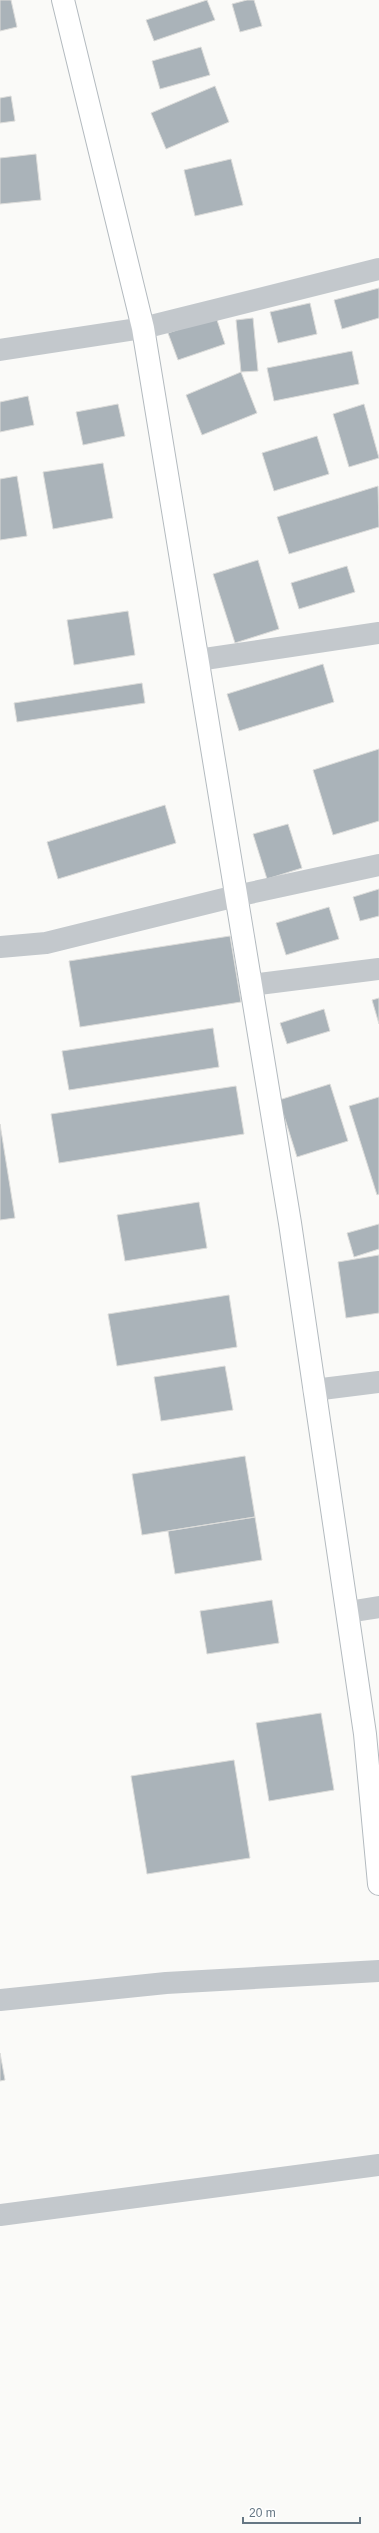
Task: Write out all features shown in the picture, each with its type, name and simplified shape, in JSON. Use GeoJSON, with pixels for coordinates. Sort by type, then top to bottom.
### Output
{"type":"FeatureCollection","features":[{"type":"Feature","properties":{"kind":"street"},"geometry":{"type":"LineString","coordinates":[[63,0],[143,328],[251,985],[348,1612],[376,1802],[379,1884]]}},
{"type":"Feature","properties":{"kind":"street"},"geometry":{"type":"LineString","coordinates":[[0,350],[143,328],[379,269]]}},
{"type":"Feature","properties":{"kind":"street"},"geometry":{"type":"LineString","coordinates":[[198,660],[379,633]]}},
{"type":"Feature","properties":{"kind":"street"},"geometry":{"type":"LineString","coordinates":[[0,947],[46,943],[236,896],[379,865]]}},
{"type":"Feature","properties":{"kind":"street"},"geometry":{"type":"LineString","coordinates":[[251,985],[379,969]]}},
{"type":"Feature","properties":{"kind":"street"},"geometry":{"type":"LineString","coordinates":[[314,1390],[379,1382]]}},
{"type":"Feature","properties":{"kind":"street"},"geometry":{"type":"LineString","coordinates":[[348,1612],[379,1607]]}},
{"type":"Feature","properties":{"kind":"street"},"geometry":{"type":"LineString","coordinates":[[0,2000],[166,1983],[379,1971]]}},
{"type":"Feature","properties":{"kind":"street"},"geometry":{"type":"LineString","coordinates":[[0,2215],[379,2165]]}},
{"type":"Feature","properties":{"kind":"building"},"geometry":{"type":"Polygon","coordinates":[[[0,0],[11,0],[17,27],[0,31],[0,0]]]}},
{"type":"Feature","properties":{"kind":"building"},"geometry":{"type":"Polygon","coordinates":[[[207,0],[215,20],[154,41],[146,20],[207,0]]]}},
{"type":"Feature","properties":{"kind":"building"},"geometry":{"type":"Polygon","coordinates":[[[247,0],[254,0],[262,26],[240,32],[232,4],[247,0]]]}},
{"type":"Feature","properties":{"kind":"building"},"geometry":{"type":"Polygon","coordinates":[[[201,47],[210,75],[160,89],[152,61],[201,47]]]}},
{"type":"Feature","properties":{"kind":"building"},"geometry":{"type":"Polygon","coordinates":[[[215,86],[229,122],[166,149],[151,113],[215,86]]]}},
{"type":"Feature","properties":{"kind":"building"},"geometry":{"type":"Polygon","coordinates":[[[11,96],[15,121],[0,123],[0,98],[11,96]]]}},
{"type":"Feature","properties":{"kind":"building"},"geometry":{"type":"Polygon","coordinates":[[[36,154],[41,200],[0,204],[0,158],[36,154]]]}},
{"type":"Feature","properties":{"kind":"building"},"geometry":{"type":"Polygon","coordinates":[[[231,159],[243,205],[195,216],[184,170],[231,159]]]}},
{"type":"Feature","properties":{"kind":"building"},"geometry":{"type":"Polygon","coordinates":[[[379,288],[379,318],[342,329],[334,300],[379,288]]]}},
{"type":"Feature","properties":{"kind":"building"},"geometry":{"type":"Polygon","coordinates":[[[310,303],[317,334],[278,343],[270,312],[310,303]]]}},
{"type":"Feature","properties":{"kind":"building"},"geometry":{"type":"Polygon","coordinates":[[[216,317],[225,344],[178,360],[168,333],[216,317]]]}},
{"type":"Feature","properties":{"kind":"building"},"geometry":{"type":"Polygon","coordinates":[[[253,318],[258,371],[241,372],[236,320],[253,318]]]}},
{"type":"Feature","properties":{"kind":"building"},"geometry":{"type":"Polygon","coordinates":[[[352,351],[359,384],[274,401],[267,368],[352,351]]]}},
{"type":"Feature","properties":{"kind":"building"},"geometry":{"type":"Polygon","coordinates":[[[241,372],[257,413],[202,435],[186,395],[241,372]]]}},
{"type":"Feature","properties":{"kind":"building"},"geometry":{"type":"Polygon","coordinates":[[[28,396],[34,425],[0,432],[0,402],[28,396]]]}},
{"type":"Feature","properties":{"kind":"building"},"geometry":{"type":"Polygon","coordinates":[[[118,404],[125,436],[83,445],[76,412],[118,404]]]}},
{"type":"Feature","properties":{"kind":"building"},"geometry":{"type":"Polygon","coordinates":[[[364,404],[379,458],[349,467],[333,414],[364,404]]]}},
{"type":"Feature","properties":{"kind":"building"},"geometry":{"type":"Polygon","coordinates":[[[317,436],[329,474],[274,491],[262,453],[317,436]]]}},
{"type":"Feature","properties":{"kind":"building"},"geometry":{"type":"Polygon","coordinates":[[[103,463],[113,518],[53,529],[43,472],[103,463]]]}},
{"type":"Feature","properties":{"kind":"building"},"geometry":{"type":"Polygon","coordinates":[[[17,476],[27,536],[0,540],[0,479],[17,476]]]}},
{"type":"Feature","properties":{"kind":"building"},"geometry":{"type":"Polygon","coordinates":[[[378,486],[379,527],[289,554],[277,517],[378,486]]]}},
{"type":"Feature","properties":{"kind":"building"},"geometry":{"type":"Polygon","coordinates":[[[258,560],[279,629],[235,643],[213,574],[258,560]]]}},
{"type":"Feature","properties":{"kind":"building"},"geometry":{"type":"Polygon","coordinates":[[[347,566],[355,592],[299,609],[291,583],[347,566]]]}},
{"type":"Feature","properties":{"kind":"building"},"geometry":{"type":"Polygon","coordinates":[[[128,611],[135,655],[74,665],[67,620],[128,611]]]}},
{"type":"Feature","properties":{"kind":"building"},"geometry":{"type":"Polygon","coordinates":[[[323,664],[334,702],[239,731],[227,694],[323,664]]]}},
{"type":"Feature","properties":{"kind":"building"},"geometry":{"type":"Polygon","coordinates":[[[142,683],[145,703],[17,722],[14,703],[142,683]]]}},
{"type":"Feature","properties":{"kind":"building"},"geometry":{"type":"Polygon","coordinates":[[[379,749],[379,821],[333,835],[313,770],[379,749]]]}},
{"type":"Feature","properties":{"kind":"building"},"geometry":{"type":"Polygon","coordinates":[[[165,805],[176,843],[58,879],[47,842],[165,805]]]}},
{"type":"Feature","properties":{"kind":"building"},"geometry":{"type":"Polygon","coordinates":[[[288,824],[302,868],[267,879],[253,834],[288,824]]]}},
{"type":"Feature","properties":{"kind":"building"},"geometry":{"type":"Polygon","coordinates":[[[379,889],[379,916],[360,921],[353,897],[379,889]]]}},
{"type":"Feature","properties":{"kind":"building"},"geometry":{"type":"Polygon","coordinates":[[[329,907],[339,939],[286,955],[276,923],[329,907]]]}},
{"type":"Feature","properties":{"kind":"building"},"geometry":{"type":"Polygon","coordinates":[[[230,936],[241,1002],[80,1027],[69,961],[230,936]]]}},
{"type":"Feature","properties":{"kind":"building"},"geometry":{"type":"Polygon","coordinates":[[[379,998],[379,1024],[372,1000],[379,998]]]}},
{"type":"Feature","properties":{"kind":"building"},"geometry":{"type":"Polygon","coordinates":[[[324,1009],[330,1031],[287,1044],[280,1023],[324,1009]]]}},
{"type":"Feature","properties":{"kind":"building"},"geometry":{"type":"Polygon","coordinates":[[[213,1028],[219,1067],[69,1090],[62,1051],[213,1028]]]}},
{"type":"Feature","properties":{"kind":"building"},"geometry":{"type":"Polygon","coordinates":[[[330,1084],[348,1141],[297,1157],[279,1100],[330,1084]]]}},
{"type":"Feature","properties":{"kind":"building"},"geometry":{"type":"Polygon","coordinates":[[[236,1086],[244,1134],[59,1163],[51,1114],[236,1086]]]}},
{"type":"Feature","properties":{"kind":"building"},"geometry":{"type":"Polygon","coordinates":[[[379,1097],[379,1194],[377,1195],[349,1106],[379,1097]]]}},
{"type":"Feature","properties":{"kind":"building"},"geometry":{"type":"Polygon","coordinates":[[[0,1124],[15,1218],[0,1220],[0,1124]]]}},
{"type":"Feature","properties":{"kind":"building"},"geometry":{"type":"Polygon","coordinates":[[[199,1202],[207,1248],[125,1261],[117,1215],[199,1202]]]}},
{"type":"Feature","properties":{"kind":"building"},"geometry":{"type":"Polygon","coordinates":[[[379,1224],[379,1249],[354,1257],[347,1233],[379,1224]]]}},
{"type":"Feature","properties":{"kind":"building"},"geometry":{"type":"Polygon","coordinates":[[[379,1255],[379,1313],[346,1318],[338,1262],[379,1255]]]}},
{"type":"Feature","properties":{"kind":"building"},"geometry":{"type":"Polygon","coordinates":[[[229,1295],[237,1347],[117,1366],[108,1314],[229,1295]]]}},
{"type":"Feature","properties":{"kind":"building"},"geometry":{"type":"Polygon","coordinates":[[[225,1366],[233,1410],[161,1421],[154,1377],[225,1366]]]}},
{"type":"Feature","properties":{"kind":"building"},"geometry":{"type":"Polygon","coordinates":[[[245,1456],[255,1517],[142,1535],[132,1474],[245,1456]]]}},
{"type":"Feature","properties":{"kind":"building"},"geometry":{"type":"Polygon","coordinates":[[[255,1517],[262,1560],[175,1574],[168,1531],[255,1517]]]}},
{"type":"Feature","properties":{"kind":"building"},"geometry":{"type":"Polygon","coordinates":[[[272,1600],[279,1643],[207,1654],[200,1611],[272,1600]]]}},
{"type":"Feature","properties":{"kind":"building"},"geometry":{"type":"Polygon","coordinates":[[[321,1713],[334,1790],[269,1801],[256,1723],[321,1713]]]}},
{"type":"Feature","properties":{"kind":"building"},"geometry":{"type":"Polygon","coordinates":[[[234,1760],[250,1858],[147,1874],[131,1776],[234,1760]]]}},
{"type":"Feature","properties":{"kind":"building"},"geometry":{"type":"Polygon","coordinates":[[[0,2053],[5,2080],[0,2081],[0,2053]]]}}]}
